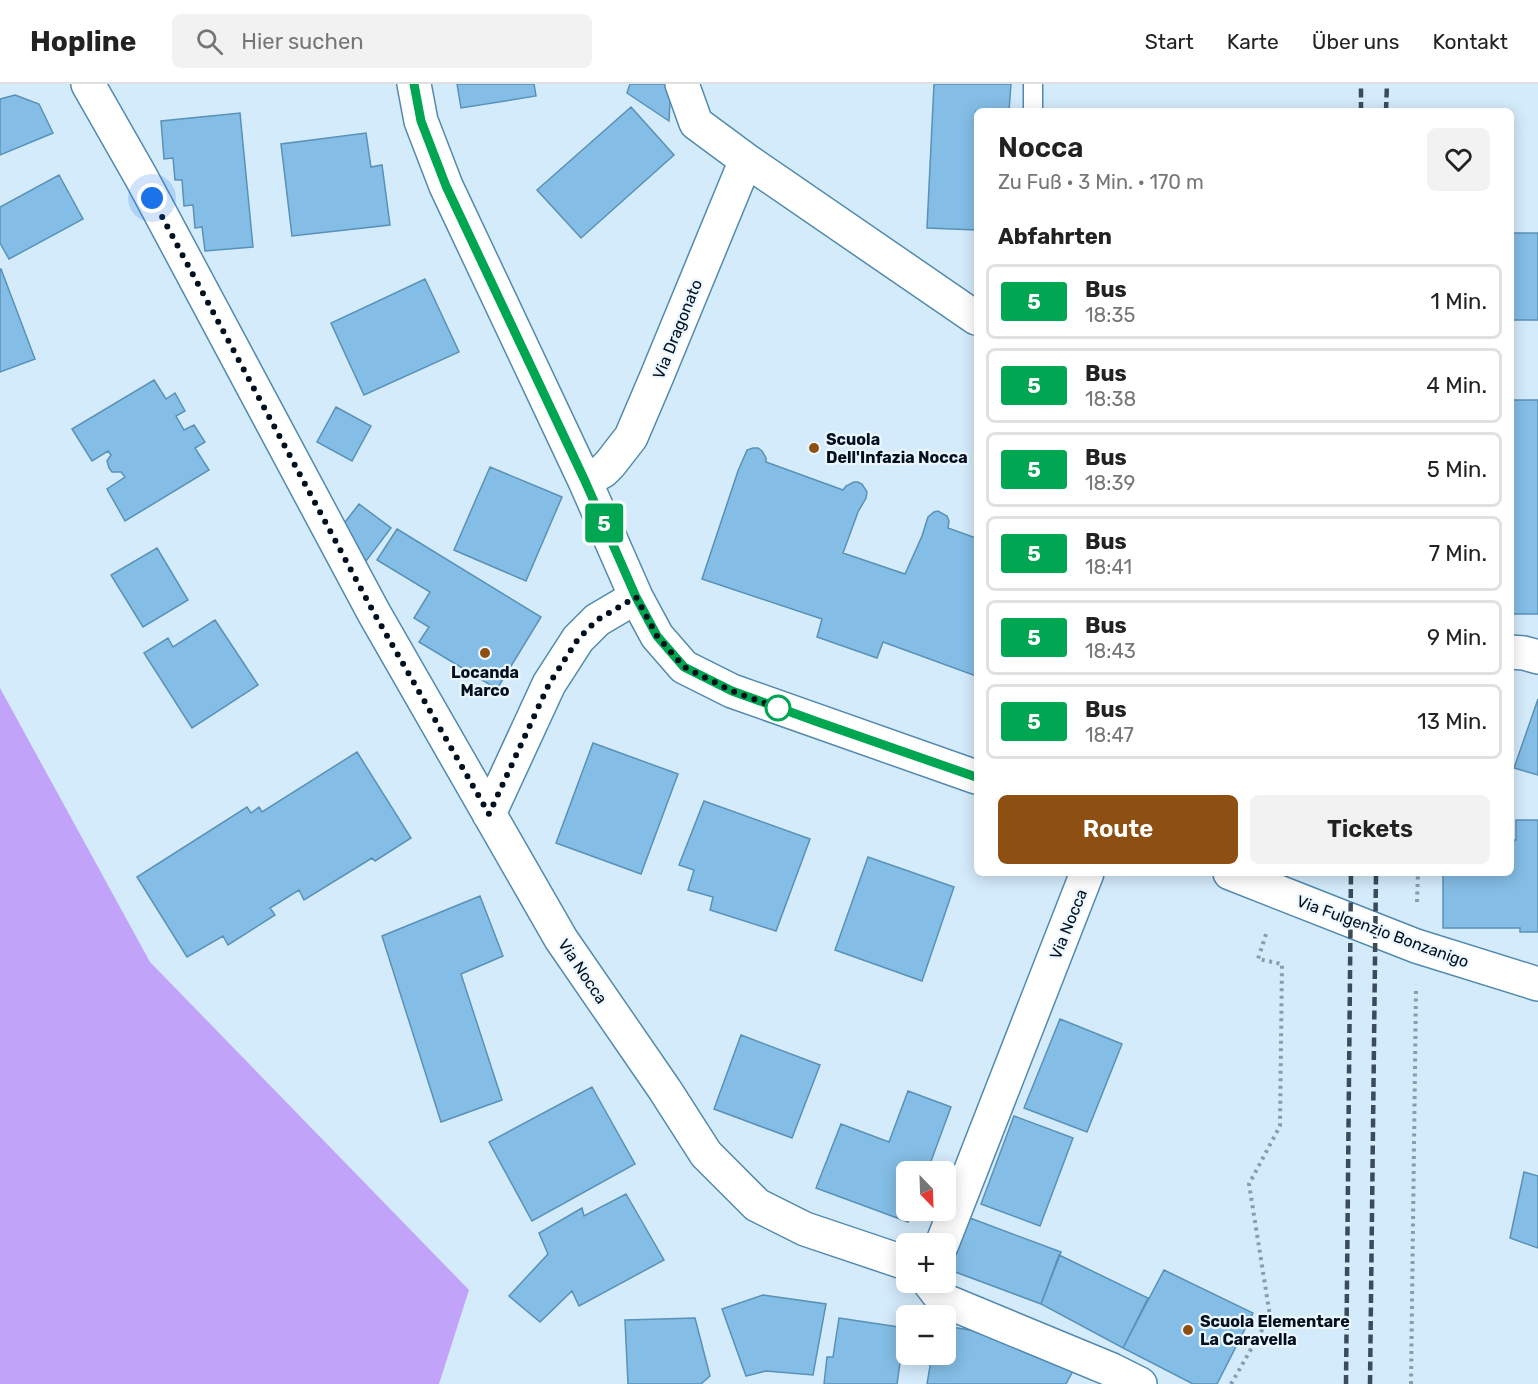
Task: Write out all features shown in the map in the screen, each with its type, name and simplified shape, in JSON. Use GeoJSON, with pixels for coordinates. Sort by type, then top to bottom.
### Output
{"type":"FeatureCollection","features":[{"type":"Feature","properties":{"kind":"street","name":"Via Nocca"},"geometry":{"type":"LineString","coordinates":[[88,84],[141,177],[374,613],[561,939],[666,1090],[706,1154],[757,1205],[805,1229],[896,1260]]}},
{"type":"Feature","properties":{"kind":"street"},"geometry":{"type":"LineString","coordinates":[[414,84],[421,121],[446,186],[585,481],[636,597],[657,636],[684,667],[732,691],[974,776]]}},
{"type":"Feature","properties":{"kind":"street"},"geometry":{"type":"LineString","coordinates":[[682,84],[696,123],[974,317]]}},
{"type":"Feature","properties":{"kind":"street","name":"Via Dragonato"},"geometry":{"type":"LineString","coordinates":[[585,481],[603,471],[630,437],[746,160]]}},
{"type":"Feature","properties":{"kind":"street"},"geometry":{"type":"LineString","coordinates":[[489,814],[549,684],[578,639],[597,620],[636,597]]}},
{"type":"Feature","properties":{"kind":"street"},"geometry":{"type":"LineString","coordinates":[[1514,652],[1538,657]]}},
{"type":"Feature","properties":{"kind":"street","name":"Via Nocca"},"geometry":{"type":"LineString","coordinates":[[946,1233],[1086,876]]}},
{"type":"Feature","properties":{"kind":"street","name":"Via Fulgenzio Bonzanigo"},"geometry":{"type":"LineString","coordinates":[[1238,876],[1416,946],[1538,984]]}},
{"type":"Feature","properties":{"kind":"street"},"geometry":{"type":"LineString","coordinates":[[938,1293],[944,1300],[1112,1370],[1140,1384]]}},
{"type":"Feature","properties":{"kind":"lane"},"geometry":{"type":"LineString","coordinates":[[1033,108],[1034,84]]}},
{"type":"Feature","properties":{"kind":"path"},"geometry":{"type":"LineString","coordinates":[[1231,1384],[1270,1316],[1249,1184],[1280,1126],[1282,964],[1258,959],[1280,893]]}},
{"type":"Feature","properties":{"kind":"path"},"geometry":{"type":"LineString","coordinates":[[1412,1384],[1416,946]]}},
{"type":"Feature","properties":{"kind":"shaded area"},"geometry":{"type":"Polygon","coordinates":[[[0,688],[150,962],[469,1290],[439,1384],[0,1384],[0,688]]]}},
{"type":"Feature","properties":{"kind":"building"},"geometry":{"type":"Polygon","coordinates":[[[457,84],[534,84],[536,96],[461,108],[457,84]]]}},
{"type":"Feature","properties":{"kind":"building"},"geometry":{"type":"Polygon","coordinates":[[[630,84],[671,84],[669,121],[627,93],[630,84]]]}},
{"type":"Feature","properties":{"kind":"building"},"geometry":{"type":"Polygon","coordinates":[[[934,84],[1011,84],[1009,108],[974,108],[974,230],[927,228],[934,84]]]}},
{"type":"Feature","properties":{"kind":"building"},"geometry":{"type":"Polygon","coordinates":[[[15,95],[39,104],[53,133],[0,155],[0,99],[15,95]]]}},
{"type":"Feature","properties":{"kind":"building"},"geometry":{"type":"Polygon","coordinates":[[[631,107],[674,155],[581,238],[537,190],[631,107]]]}},
{"type":"Feature","properties":{"kind":"building"},"geometry":{"type":"Polygon","coordinates":[[[240,113],[253,247],[205,251],[202,227],[195,228],[193,205],[184,206],[182,180],[175,180],[173,158],[164,159],[161,121],[240,113]]]}},
{"type":"Feature","properties":{"kind":"building"},"geometry":{"type":"Polygon","coordinates":[[[366,133],[371,167],[382,165],[390,225],[292,236],[281,144],[366,133]]]}},
{"type":"Feature","properties":{"kind":"building"},"geometry":{"type":"Polygon","coordinates":[[[59,175],[83,219],[9,259],[0,243],[0,207],[59,175]]]}},
{"type":"Feature","properties":{"kind":"building"},"geometry":{"type":"Polygon","coordinates":[[[1514,233],[1538,233],[1538,320],[1514,320],[1514,233]]]}},
{"type":"Feature","properties":{"kind":"building"},"geometry":{"type":"Polygon","coordinates":[[[0,269],[35,359],[0,372],[0,269]]]}},
{"type":"Feature","properties":{"kind":"building"},"geometry":{"type":"Polygon","coordinates":[[[425,279],[459,352],[364,395],[331,323],[425,279]]]}},
{"type":"Feature","properties":{"kind":"building"},"geometry":{"type":"Polygon","coordinates":[[[154,380],[166,399],[175,393],[185,411],[176,416],[184,430],[194,425],[205,442],[195,448],[209,470],[125,521],[107,489],[125,477],[121,472],[112,472],[109,468],[107,461],[111,455],[108,451],[92,461],[72,429],[154,380]]]}},
{"type":"Feature","properties":{"kind":"building"},"geometry":{"type":"Polygon","coordinates":[[[1514,400],[1538,400],[1538,614],[1514,614],[1514,400]]]}},
{"type":"Feature","properties":{"kind":"building"},"geometry":{"type":"Polygon","coordinates":[[[336,407],[371,426],[352,461],[317,442],[336,407]]]}},
{"type":"Feature","properties":{"kind":"building"},"geometry":{"type":"Polygon","coordinates":[[[758,448],[766,458],[766,462],[843,490],[854,482],[862,484],[867,492],[866,498],[858,512],[843,553],[905,574],[928,517],[938,511],[947,516],[948,528],[974,537],[974,675],[883,642],[877,658],[817,637],[822,619],[702,579],[747,450],[758,448]]]}},
{"type":"Feature","properties":{"kind":"building"},"geometry":{"type":"Polygon","coordinates":[[[490,467],[562,497],[526,581],[454,550],[490,467]]]}},
{"type":"Feature","properties":{"kind":"building"},"geometry":{"type":"Polygon","coordinates":[[[359,504],[391,528],[366,561],[342,526],[359,504]]]}},
{"type":"Feature","properties":{"kind":"building"},"geometry":{"type":"Polygon","coordinates":[[[397,529],[541,617],[497,689],[419,642],[429,627],[414,618],[430,592],[377,560],[397,529]]]}},
{"type":"Feature","properties":{"kind":"building"},"geometry":{"type":"Polygon","coordinates":[[[157,548],[188,600],[143,627],[111,575],[157,548]]]}},
{"type":"Feature","properties":{"kind":"building"},"geometry":{"type":"Polygon","coordinates":[[[215,620],[258,685],[192,728],[144,653],[168,638],[173,647],[215,620]]]}},
{"type":"Feature","properties":{"kind":"building"},"geometry":{"type":"Polygon","coordinates":[[[1538,699],[1538,775],[1514,768],[1538,699]]]}},
{"type":"Feature","properties":{"kind":"building"},"geometry":{"type":"Polygon","coordinates":[[[593,743],[678,774],[641,874],[556,843],[593,743]]]}},
{"type":"Feature","properties":{"kind":"building"},"geometry":{"type":"Polygon","coordinates":[[[357,752],[411,838],[375,861],[372,858],[304,900],[299,890],[270,908],[275,915],[228,945],[223,936],[187,957],[137,877],[247,807],[251,813],[259,807],[262,812],[357,752]]]}},
{"type":"Feature","properties":{"kind":"building"},"geometry":{"type":"Polygon","coordinates":[[[704,801],[810,839],[776,931],[710,910],[713,897],[688,890],[694,870],[679,865],[704,801]]]}},
{"type":"Feature","properties":{"kind":"building"},"geometry":{"type":"Polygon","coordinates":[[[1516,820],[1538,820],[1538,932],[1520,932],[1520,928],[1443,928],[1443,876],[1514,876],[1514,840],[1516,840],[1516,820]]]}},
{"type":"Feature","properties":{"kind":"building"},"geometry":{"type":"Polygon","coordinates":[[[868,857],[954,887],[922,981],[835,950],[868,857]]]}},
{"type":"Feature","properties":{"kind":"building"},"geometry":{"type":"Polygon","coordinates":[[[480,896],[503,956],[461,974],[502,1100],[441,1122],[382,936],[480,896]]]}},
{"type":"Feature","properties":{"kind":"building"},"geometry":{"type":"Polygon","coordinates":[[[1060,1019],[1122,1044],[1087,1132],[1024,1108],[1060,1019]]]}},
{"type":"Feature","properties":{"kind":"building"},"geometry":{"type":"Polygon","coordinates":[[[741,1035],[820,1065],[792,1138],[714,1109],[741,1035]]]}},
{"type":"Feature","properties":{"kind":"building"},"geometry":{"type":"Polygon","coordinates":[[[592,1087],[635,1164],[532,1221],[489,1142],[592,1087]]]}},
{"type":"Feature","properties":{"kind":"building"},"geometry":{"type":"Polygon","coordinates":[[[908,1091],[951,1107],[931,1161],[896,1161],[896,1218],[816,1188],[841,1124],[889,1142],[908,1091]]]}},
{"type":"Feature","properties":{"kind":"building"},"geometry":{"type":"Polygon","coordinates":[[[1014,1116],[1073,1138],[1040,1226],[981,1204],[1014,1116]]]}},
{"type":"Feature","properties":{"kind":"building"},"geometry":{"type":"Polygon","coordinates":[[[1524,1172],[1538,1176],[1538,1248],[1510,1238],[1524,1172]]]}},
{"type":"Feature","properties":{"kind":"building"},"geometry":{"type":"Polygon","coordinates":[[[626,1194],[664,1260],[579,1306],[572,1291],[540,1322],[509,1296],[548,1254],[539,1233],[582,1208],[584,1216],[626,1194]]]}},
{"type":"Feature","properties":{"kind":"building"},"geometry":{"type":"Polygon","coordinates":[[[970,1218],[1061,1252],[1041,1304],[956,1272],[956,1254],[970,1218]]]}},
{"type":"Feature","properties":{"kind":"building"},"geometry":{"type":"Polygon","coordinates":[[[1059,1255],[1148,1298],[1123,1348],[1041,1304],[1059,1255]]]}},
{"type":"Feature","properties":{"kind":"building","name":"Scuola Elementare La Caravella"},"geometry":{"type":"Polygon","coordinates":[[[1164,1270],[1253,1313],[1217,1384],[1193,1384],[1123,1348],[1164,1270]]]}},
{"type":"Feature","properties":{"kind":"building"},"geometry":{"type":"Polygon","coordinates":[[[763,1295],[826,1304],[813,1375],[766,1371],[746,1376],[722,1309],[763,1295]]]}},
{"type":"Feature","properties":{"kind":"building"},"geometry":{"type":"Polygon","coordinates":[[[695,1318],[710,1376],[701,1384],[628,1384],[625,1320],[695,1318]]]}},
{"type":"Feature","properties":{"kind":"building"},"geometry":{"type":"Polygon","coordinates":[[[839,1318],[896,1327],[896,1365],[900,1365],[897,1384],[824,1384],[827,1357],[833,1357],[839,1318]]]}},
{"type":"Feature","properties":{"kind":"building"},"geometry":{"type":"Polygon","coordinates":[[[956,1328],[1007,1336],[1075,1367],[1066,1384],[927,1384],[930,1365],[956,1365],[956,1328]]]}},
{"type":"Feature","properties":{"kind":"railway"},"geometry":{"type":"LineString","coordinates":[[1361,84],[1361,108]]}},
{"type":"Feature","properties":{"kind":"railway"},"geometry":{"type":"LineString","coordinates":[[1386,108],[1387,84]]}},
{"type":"Feature","properties":{"kind":"railway"},"geometry":{"type":"LineString","coordinates":[[1346,1384],[1351,876]]}},
{"type":"Feature","properties":{"kind":"railway"},"geometry":{"type":"LineString","coordinates":[[1370,1384],[1376,876]]}},
{"type":"Feature","properties":{"kind":"bus line","name":"5"},"geometry":{"type":"LineString","coordinates":[[414,84],[421,121],[446,186],[585,481],[636,597],[657,636],[684,667],[732,691],[974,776]]}},
{"type":"Feature","properties":{"kind":"place","name":"Scuola Dell'Infazia Nocca"},"geometry":{"type":"Point","coordinates":[814,448]}},
{"type":"Feature","properties":{"kind":"place","name":"Locanda Marco"},"geometry":{"type":"Point","coordinates":[485,653]}},
{"type":"Feature","properties":{"kind":"place","name":"Scuola Elementare La Caravella"},"geometry":{"type":"Point","coordinates":[1188,1330]}},
{"type":"Feature","properties":{"kind":"route"},"geometry":{"type":"LineString","coordinates":[[152,198],[374,613],[489,814],[549,684],[578,639],[597,620],[636,597],[657,636],[684,667],[732,691],[778,708]]}}]}
